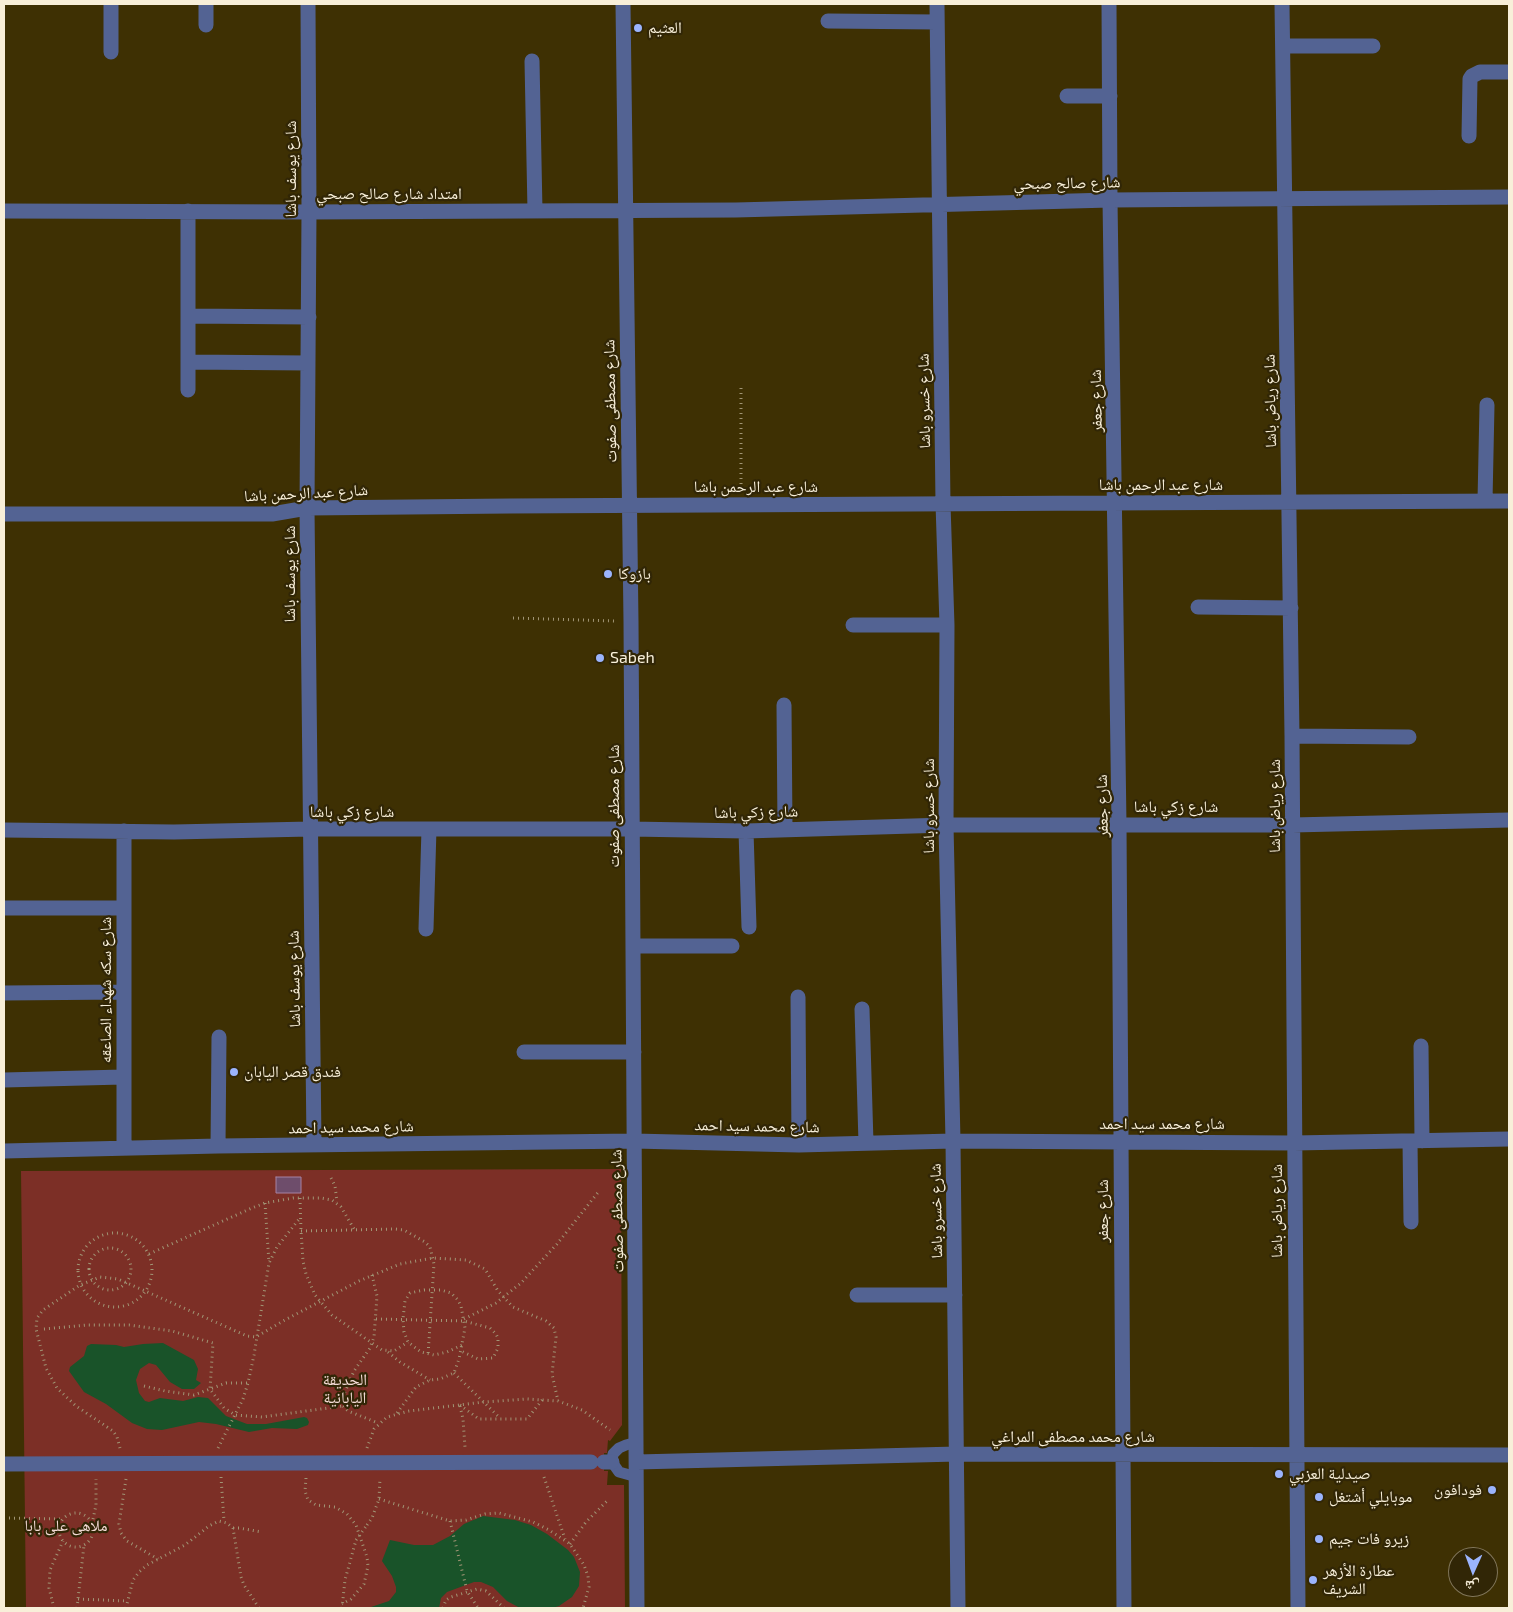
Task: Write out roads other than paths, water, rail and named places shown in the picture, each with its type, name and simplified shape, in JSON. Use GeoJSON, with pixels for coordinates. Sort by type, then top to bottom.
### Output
{"type":"FeatureCollection","features":[{"type":"Feature","properties":{"kind":"street"},"geometry":{"type":"LineString","coordinates":[[111,4],[111,52]]}},
{"type":"Feature","properties":{"kind":"street"},"geometry":{"type":"LineString","coordinates":[[206,4],[206,25]]}},
{"type":"Feature","properties":{"kind":"street","name":"شارع يوسف باشا"},"geometry":{"type":"LineString","coordinates":[[308,4],[308,508],[314,1145]]}},
{"type":"Feature","properties":{"kind":"street","name":"شارع مصطفى صفوت"},"geometry":{"type":"LineString","coordinates":[[623,4],[631,621],[637,1608]]}},
{"type":"Feature","properties":{"kind":"street","name":"شارع خسرو باشا"},"geometry":{"type":"LineString","coordinates":[[937,4],[943,504],[947,624],[946,825],[958,1608]]}},
{"type":"Feature","properties":{"kind":"street","name":"شارع جعفر"},"geometry":{"type":"LineString","coordinates":[[1109,4],[1119,824],[1124,1608]]}},
{"type":"Feature","properties":{"kind":"street","name":"شارع رياض باشا"},"geometry":{"type":"LineString","coordinates":[[1282,4],[1291,608],[1298,1608]]}},
{"type":"Feature","properties":{"kind":"street"},"geometry":{"type":"LineString","coordinates":[[828,22],[937,22]]}},
{"type":"Feature","properties":{"kind":"street"},"geometry":{"type":"LineString","coordinates":[[1283,46],[1373,46]]}},
{"type":"Feature","properties":{"kind":"street"},"geometry":{"type":"LineString","coordinates":[[532,61],[535,211]]}},
{"type":"Feature","properties":{"kind":"street"},"geometry":{"type":"LineString","coordinates":[[1469,136],[1469,84],[1472,76],[1480,72],[1509,72]]}},
{"type":"Feature","properties":{"kind":"street"},"geometry":{"type":"LineString","coordinates":[[1067,96],[1110,96]]}},
{"type":"Feature","properties":{"kind":"street","name":"شارع صالح صبحي"},"geometry":{"type":"LineString","coordinates":[[625,209],[736,210],[1110,200],[1509,197]]}},
{"type":"Feature","properties":{"kind":"street","name":"امتداد شارع صالح صبحي"},"geometry":{"type":"LineString","coordinates":[[4,211],[309,212],[625,209]]}},
{"type":"Feature","properties":{"kind":"street"},"geometry":{"type":"LineString","coordinates":[[188,211],[188,390]]}},
{"type":"Feature","properties":{"kind":"street"},"geometry":{"type":"LineString","coordinates":[[188,316],[308,317]]}},
{"type":"Feature","properties":{"kind":"street"},"geometry":{"type":"LineString","coordinates":[[188,362],[308,363]]}},
{"type":"Feature","properties":{"kind":"street"},"geometry":{"type":"LineString","coordinates":[[1484,501],[1487,405]]}},
{"type":"Feature","properties":{"kind":"street","name":"شارع عبد الرحمن باشا"},"geometry":{"type":"LineString","coordinates":[[4,514],[272,514],[308,508],[629,505],[1509,501]]}},
{"type":"Feature","properties":{"kind":"street"},"geometry":{"type":"LineString","coordinates":[[1198,607],[1291,608]]}},
{"type":"Feature","properties":{"kind":"street"},"geometry":{"type":"LineString","coordinates":[[854,625],[947,624]]}},
{"type":"Feature","properties":{"kind":"street"},"geometry":{"type":"LineString","coordinates":[[784,705],[785,830]]}},
{"type":"Feature","properties":{"kind":"street"},"geometry":{"type":"LineString","coordinates":[[1292,736],[1409,737]]}},
{"type":"Feature","properties":{"kind":"street","name":"شارع زكي باشا"},"geometry":{"type":"LineString","coordinates":[[4,830],[631,829],[746,831],[946,825],[1292,825],[1509,820]]}},
{"type":"Feature","properties":{"kind":"street"},"geometry":{"type":"LineString","coordinates":[[426,929],[429,829]]}},
{"type":"Feature","properties":{"kind":"street","name":"شارع سكه شهداء الصاعقه"},"geometry":{"type":"LineString","coordinates":[[124,831],[124,1148]]}},
{"type":"Feature","properties":{"kind":"street"},"geometry":{"type":"LineString","coordinates":[[746,831],[749,927]]}},
{"type":"Feature","properties":{"kind":"street"},"geometry":{"type":"LineString","coordinates":[[4,908],[123,908]]}},
{"type":"Feature","properties":{"kind":"street"},"geometry":{"type":"LineString","coordinates":[[633,946],[732,946]]}},
{"type":"Feature","properties":{"kind":"street"},"geometry":{"type":"LineString","coordinates":[[4,993],[124,992]]}},
{"type":"Feature","properties":{"kind":"street"},"geometry":{"type":"LineString","coordinates":[[798,998],[799,1145]]}},
{"type":"Feature","properties":{"kind":"street"},"geometry":{"type":"LineString","coordinates":[[862,1009],[866,1143]]}},
{"type":"Feature","properties":{"kind":"street"},"geometry":{"type":"LineString","coordinates":[[218,1146],[219,1036]]}},
{"type":"Feature","properties":{"kind":"street"},"geometry":{"type":"LineString","coordinates":[[1411,1222],[1421,1046]]}},
{"type":"Feature","properties":{"kind":"street"},"geometry":{"type":"LineString","coordinates":[[524,1052],[634,1052]]}},
{"type":"Feature","properties":{"kind":"street"},"geometry":{"type":"LineString","coordinates":[[4,1080],[123,1077]]}},
{"type":"Feature","properties":{"kind":"street","name":"شارع محمد سيد احمد"},"geometry":{"type":"LineString","coordinates":[[4,1151],[218,1146],[634,1141],[799,1145],[952,1141],[1294,1143],[1509,1139]]}},
{"type":"Feature","properties":{"kind":"street"},"geometry":{"type":"LineString","coordinates":[[857,1295],[954,1295]]}},
{"type":"Feature","properties":{"kind":"street","name":"شارع محمد مصطفى المراغي"},"geometry":{"type":"LineString","coordinates":[[637,1469],[957,1454],[1509,1455]]}},
{"type":"Feature","properties":{"kind":"street"},"geometry":{"type":"LineString","coordinates":[[4,1464],[602,1462]]}},
{"type":"Feature","properties":{"kind":"lane"},"geometry":{"type":"LineString","coordinates":[[637,1442],[618,1448],[614,1454],[602,1462],[619,1472],[637,1469]]}},
{"type":"Feature","properties":{"kind":"place","name":"العثيم"},"geometry":{"type":"Point","coordinates":[638,28]}},
{"type":"Feature","properties":{"kind":"place","name":"بازوكا"},"geometry":{"type":"Point","coordinates":[608,574]}},
{"type":"Feature","properties":{"kind":"place","name":"Sabeh"},"geometry":{"type":"Point","coordinates":[600,658]}},
{"type":"Feature","properties":{"kind":"place","name":"فندق قصر اليابان"},"geometry":{"type":"Point","coordinates":[234,1072]}},
{"type":"Feature","properties":{"kind":"place","name":"صيدلية العزبي"},"geometry":{"type":"Point","coordinates":[1279,1474]}},
{"type":"Feature","properties":{"kind":"place","name":"فودافون"},"geometry":{"type":"Point","coordinates":[1492,1490]}},
{"type":"Feature","properties":{"kind":"place","name":"موبايلي أشتغل"},"geometry":{"type":"Point","coordinates":[1319,1497]}},
{"type":"Feature","properties":{"kind":"place","name":"زيرو فات جيم"},"geometry":{"type":"Point","coordinates":[1319,1539]}},
{"type":"Feature","properties":{"kind":"place","name":"عطارة الأزهر الشريف"},"geometry":{"type":"Point","coordinates":[1313,1580]}},
{"type":"Feature","properties":{"kind":"park label","name":"الحديقة اليابانية"},"geometry":{"type":"Point","coordinates":[345,1389]}},
{"type":"Feature","properties":{"kind":"park label","name":"ملاهى على بابا"},"geometry":{"type":"Point","coordinates":[66,1526]}}]}
